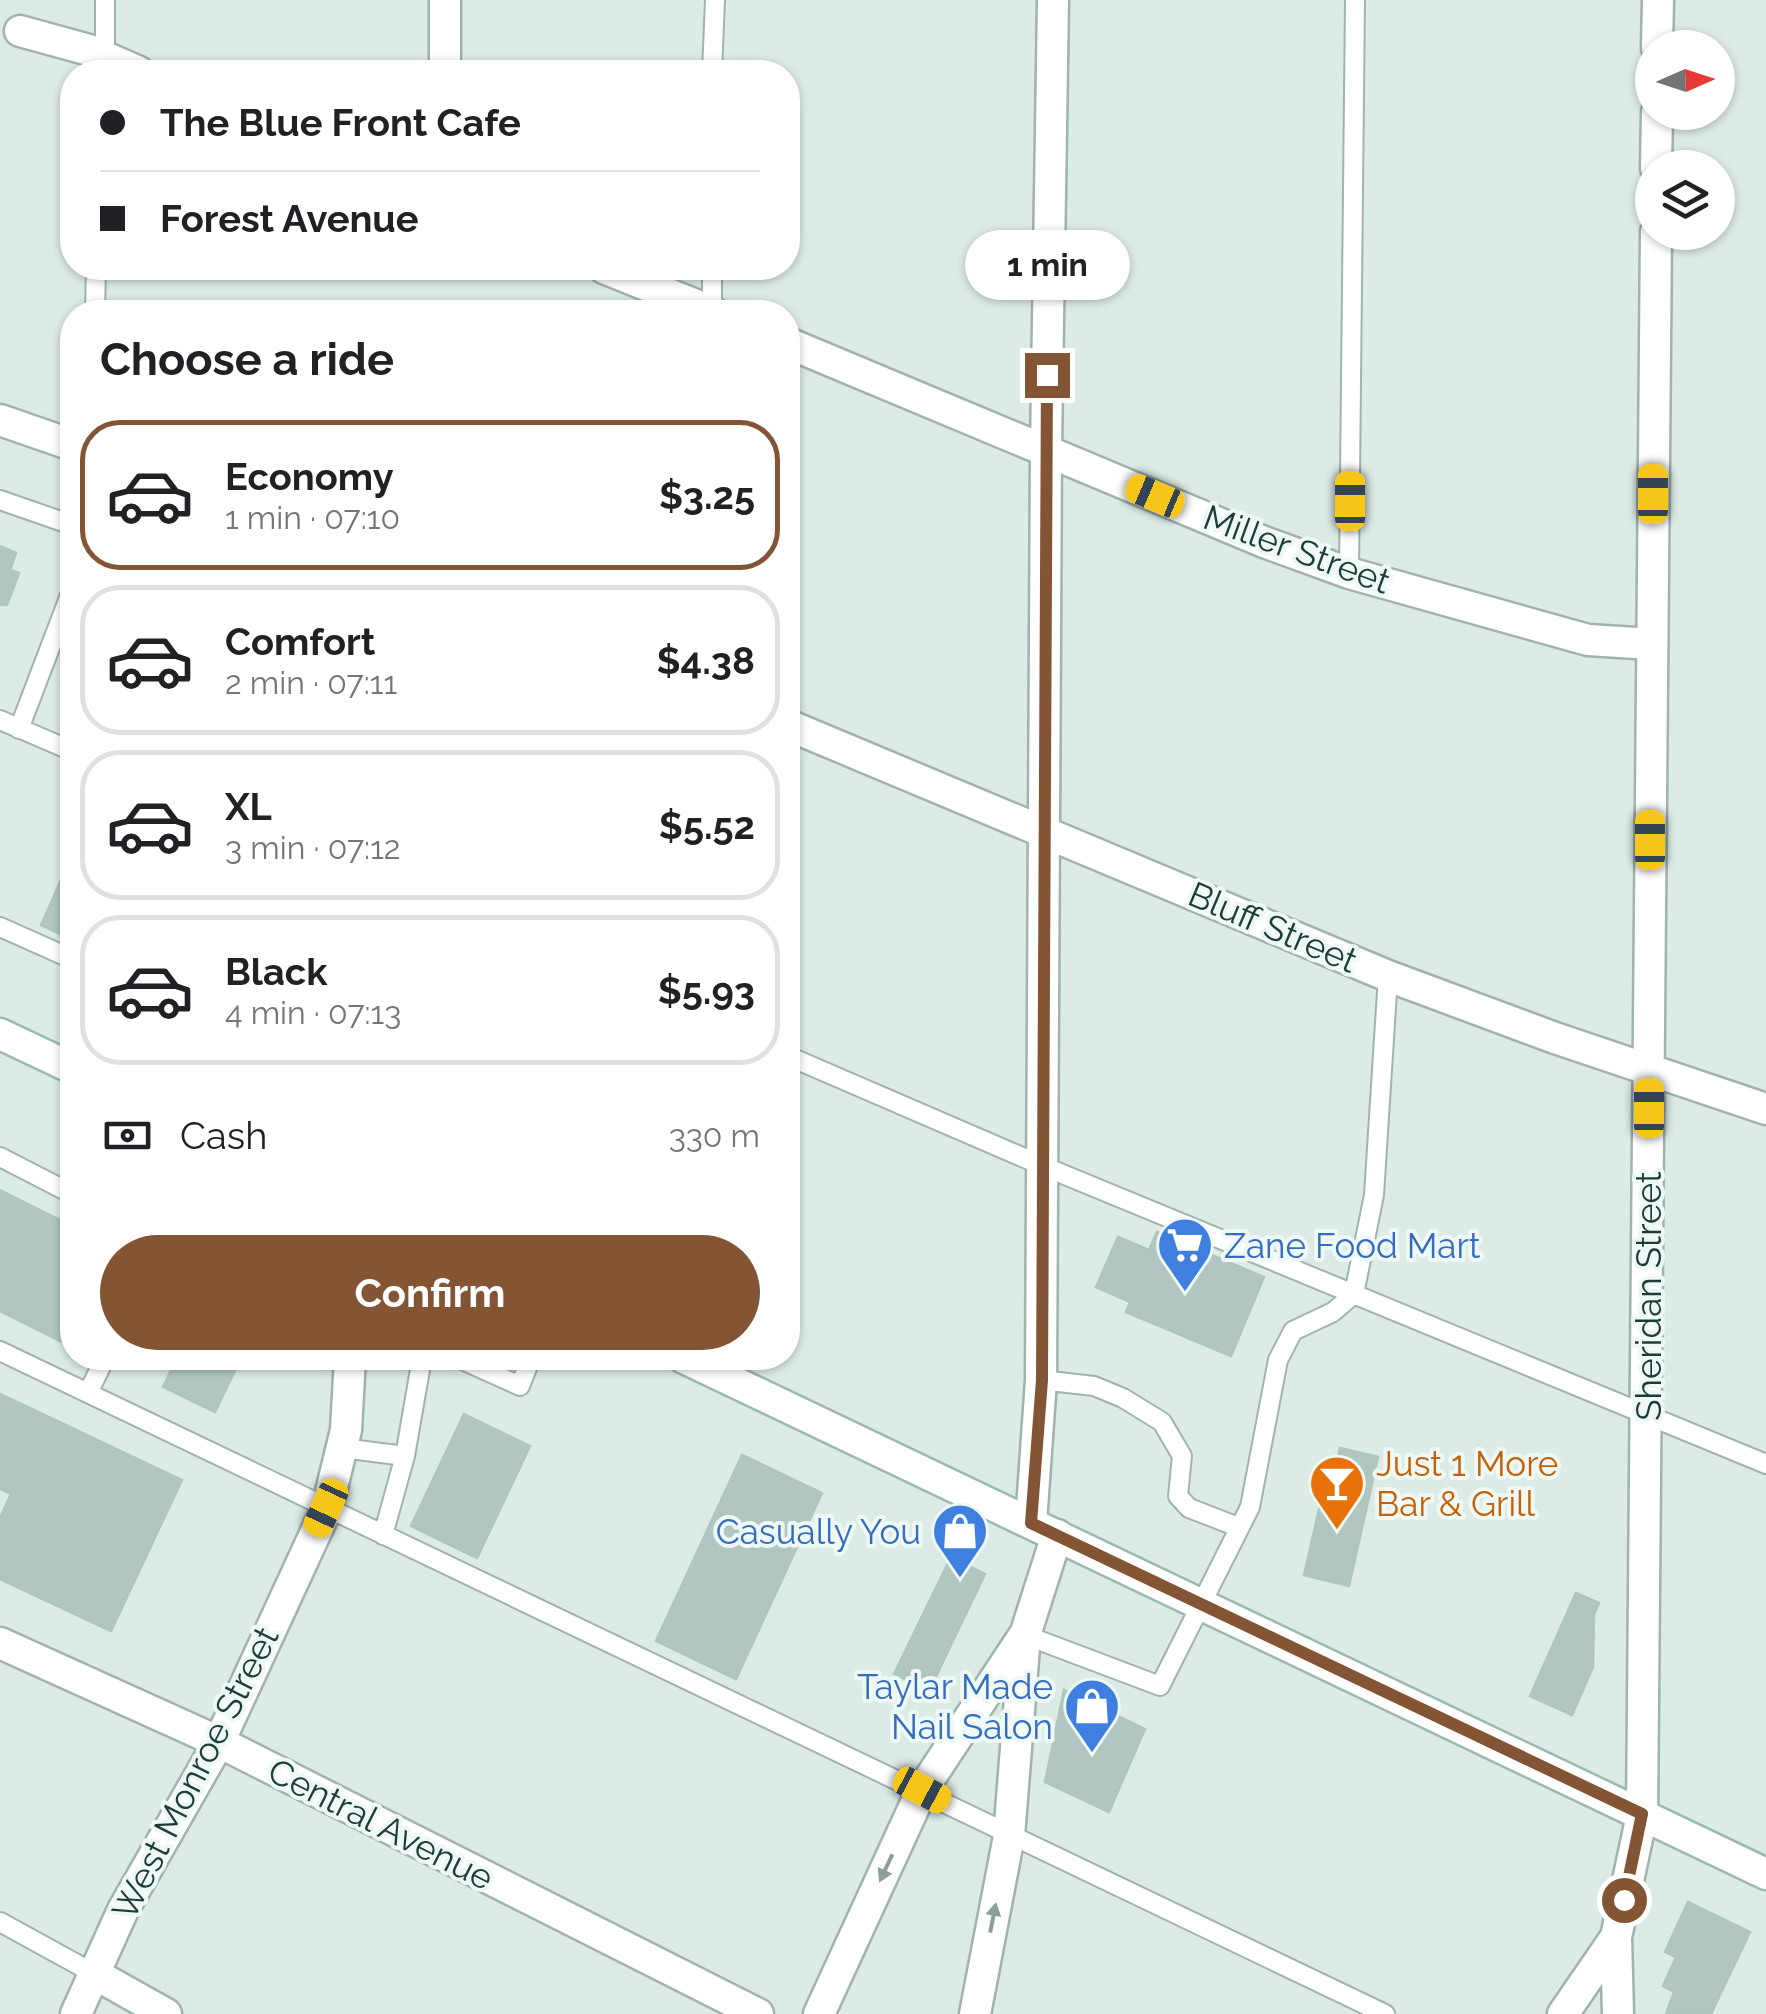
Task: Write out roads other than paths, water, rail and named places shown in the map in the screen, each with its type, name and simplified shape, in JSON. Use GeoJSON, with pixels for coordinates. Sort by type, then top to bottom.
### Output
{"type":"FeatureCollection","features":[{"type":"Feature","properties":{"kind":"street"},"geometry":{"type":"LineString","coordinates":[[445,0],[445,60]]}},
{"type":"Feature","properties":{"kind":"street"},"geometry":{"type":"LineString","coordinates":[[975,2014],[1009,1836],[1025,1634],[1044,1529],[1046,450],[1053,0]]}},
{"type":"Feature","properties":{"kind":"street"},"geometry":{"type":"LineString","coordinates":[[1657,30],[1658,0]]}},
{"type":"Feature","properties":{"kind":"street"},"geometry":{"type":"LineString","coordinates":[[20,32],[89,50],[99,60]]}},
{"type":"Feature","properties":{"kind":"street","name":"Sheridan Street"},"geometry":{"type":"LineString","coordinates":[[1618,2014],[1616,1936],[1642,1814],[1656,250]]}},
{"type":"Feature","properties":{"kind":"street"},"geometry":{"type":"LineString","coordinates":[[634,280],[683,300]]}},
{"type":"Feature","properties":{"kind":"street","name":"Miller Street"},"geometry":{"type":"LineString","coordinates":[[800,348],[1264,542],[1349,573],[1588,640],[1652,644]]}},
{"type":"Feature","properties":{"kind":"street"},"geometry":{"type":"LineString","coordinates":[[0,420],[60,440]]}},
{"type":"Feature","properties":{"kind":"street","name":"Bluff Street"},"geometry":{"type":"LineString","coordinates":[[800,730],[1388,976],[1766,1109]]}},
{"type":"Feature","properties":{"kind":"street"},"geometry":{"type":"LineString","coordinates":[[0,1034],[60,1062]]}},
{"type":"Feature","properties":{"kind":"street","name":"West Monroe Street"},"geometry":{"type":"LineString","coordinates":[[76,2014],[123,1910],[219,1742],[326,1508],[346,1430],[349,1370]]}},
{"type":"Feature","properties":{"kind":"street"},"geometry":{"type":"LineString","coordinates":[[709,1370],[1766,1874]]}},
{"type":"Feature","properties":{"kind":"street"},"geometry":{"type":"LineString","coordinates":[[819,2014],[922,1790],[1025,1634]]}},
{"type":"Feature","properties":{"kind":"street","name":"Central Avenue"},"geometry":{"type":"LineString","coordinates":[[0,1642],[219,1742],[758,2014]]}},
{"type":"Feature","properties":{"kind":"street","name":"Sheridan Street"},"geometry":{"type":"LineString","coordinates":[[1564,2014],[1616,1936]]}},
{"type":"Feature","properties":{"kind":"street"},"geometry":{"type":"LineString","coordinates":[[93,1973],[166,2014]]}},
{"type":"Feature","properties":{"kind":"lane"},"geometry":{"type":"LineString","coordinates":[[104,60],[106,0]]}},
{"type":"Feature","properties":{"kind":"lane"},"geometry":{"type":"LineString","coordinates":[[712,60],[715,0]]}},
{"type":"Feature","properties":{"kind":"lane"},"geometry":{"type":"LineString","coordinates":[[1349,573],[1356,0]]}},
{"type":"Feature","properties":{"kind":"lane"},"geometry":{"type":"LineString","coordinates":[[0,500],[60,522]]}},
{"type":"Feature","properties":{"kind":"lane"},"geometry":{"type":"LineString","coordinates":[[19,729],[60,621]]}},
{"type":"Feature","properties":{"kind":"lane"},"geometry":{"type":"LineString","coordinates":[[0,720],[60,746]]}},
{"type":"Feature","properties":{"kind":"lane"},"geometry":{"type":"LineString","coordinates":[[0,927],[60,954]]}},
{"type":"Feature","properties":{"kind":"lane"},"geometry":{"type":"LineString","coordinates":[[1025,1634],[1160,1686],[1250,1507],[1278,1360],[1285,1342],[1292,1330],[1332,1312],[1354,1294],[1374,1195],[1388,976]]}},
{"type":"Feature","properties":{"kind":"lane"},"geometry":{"type":"LineString","coordinates":[[800,1061],[1043,1166],[1766,1464]]}},
{"type":"Feature","properties":{"kind":"lane"},"geometry":{"type":"LineString","coordinates":[[0,1157],[60,1181]]}},
{"type":"Feature","properties":{"kind":"lane"},"geometry":{"type":"LineString","coordinates":[[0,1351],[1385,2014]]}},
{"type":"Feature","properties":{"kind":"lane"},"geometry":{"type":"LineString","coordinates":[[88,1393],[99,1370]]}},
{"type":"Feature","properties":{"kind":"lane"},"geometry":{"type":"LineString","coordinates":[[383,1535],[404,1456],[420,1370]]}},
{"type":"Feature","properties":{"kind":"lane"},"geometry":{"type":"LineString","coordinates":[[485,1370],[520,1386],[526,1370]]}},
{"type":"Feature","properties":{"kind":"lane"},"geometry":{"type":"LineString","coordinates":[[1042,1380],[1094,1386],[1162,1422],[1182,1456],[1178,1496],[1189,1508],[1238,1527]]}},
{"type":"Feature","properties":{"kind":"lane"},"geometry":{"type":"LineString","coordinates":[[342,1448],[404,1456]]}},
{"type":"Feature","properties":{"kind":"lane"},"geometry":{"type":"LineString","coordinates":[[0,1922],[93,1973]]}},
{"type":"Feature","properties":{"kind":"place","name":"Zane Food Mart"},"geometry":{"type":"Point","coordinates":[1185,1294]}},
{"type":"Feature","properties":{"kind":"place","name":"Just 1 More Bar & Grill"},"geometry":{"type":"Point","coordinates":[1337,1532]}},
{"type":"Feature","properties":{"kind":"place","name":"Casually You"},"geometry":{"type":"Point","coordinates":[960,1580]}},
{"type":"Feature","properties":{"kind":"place","name":"Taylar Made Nail Salon"},"geometry":{"type":"Point","coordinates":[1092,1755]}}]}
